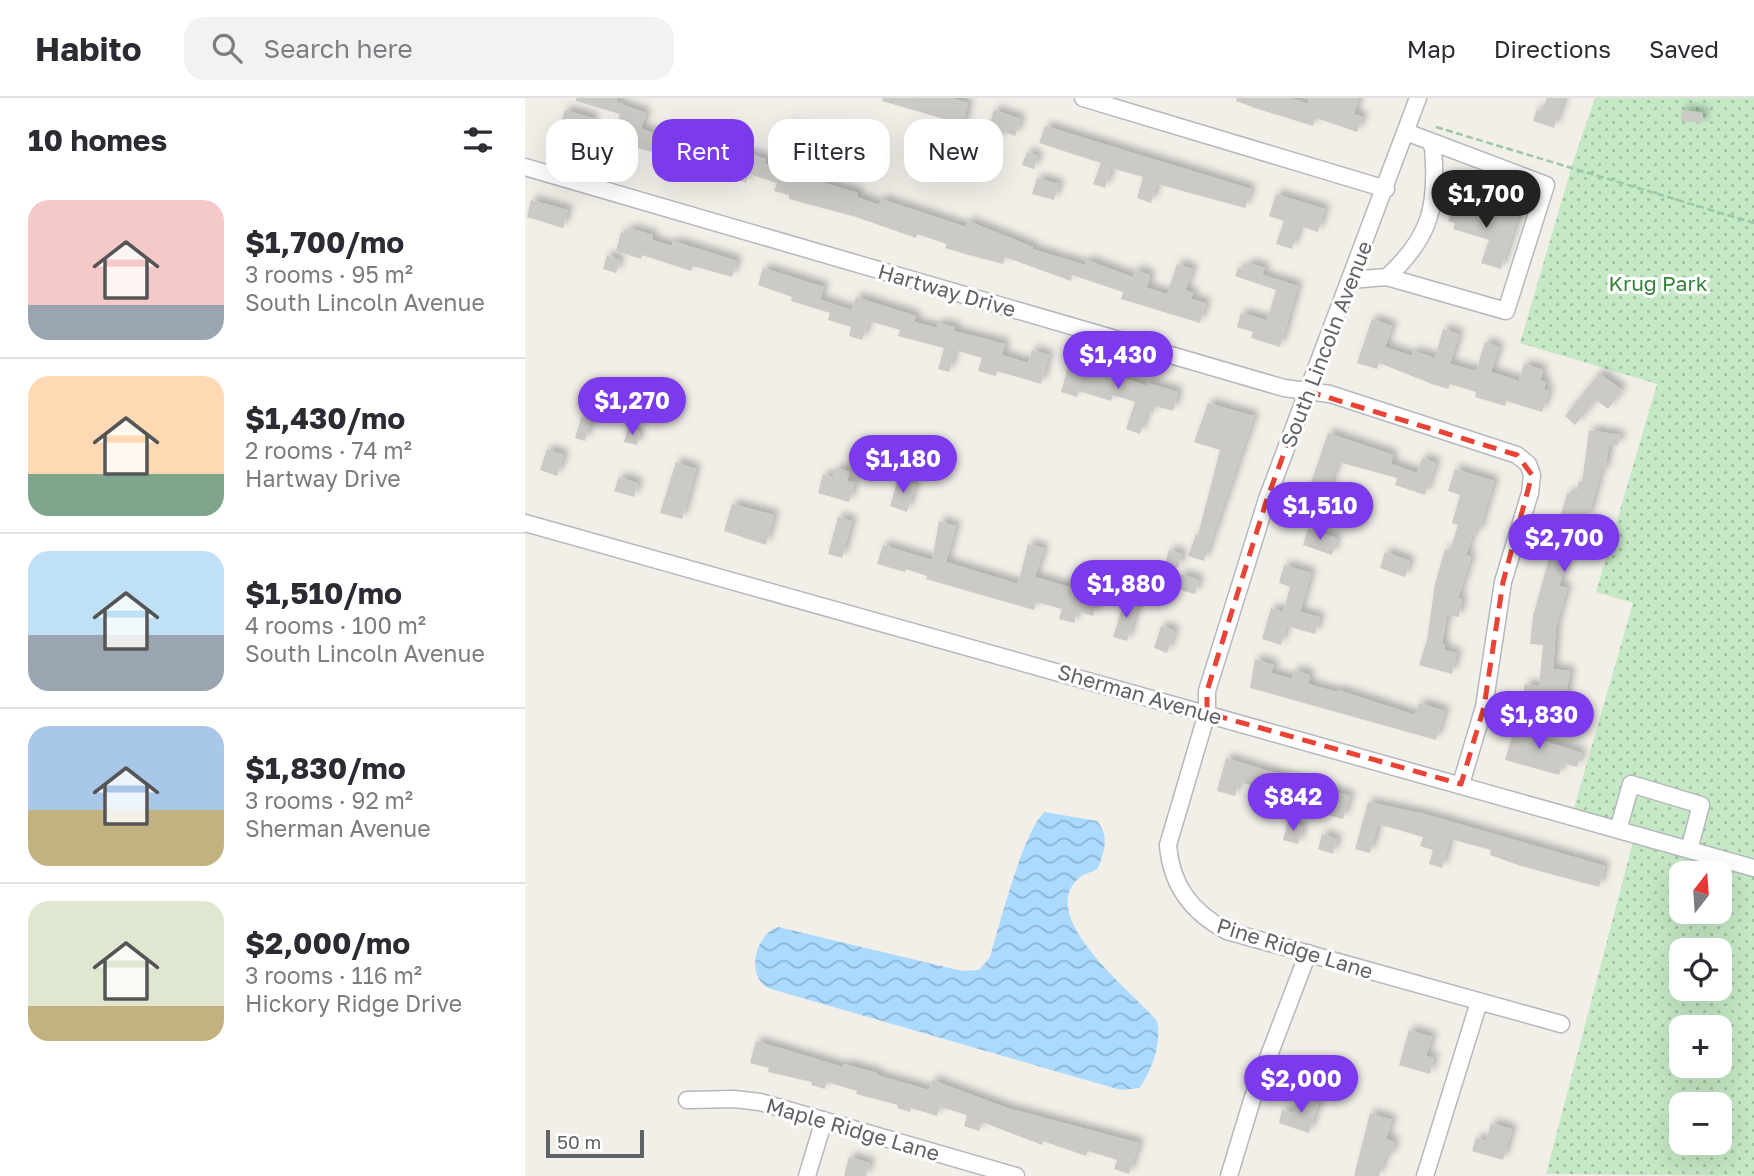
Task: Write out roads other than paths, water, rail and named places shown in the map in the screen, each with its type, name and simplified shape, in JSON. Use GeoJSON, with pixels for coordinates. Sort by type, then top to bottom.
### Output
{"type":"FeatureCollection","features":[{"type":"Feature","properties":{"kind":"street"},"geometry":{"type":"LineString","coordinates":[[1083,98],[1385,189]]}},
{"type":"Feature","properties":{"kind":"street","name":"South Lincoln Avenue"},"geometry":{"type":"LineString","coordinates":[[1207,713],[1207,691],[1263,512],[1418,98]]}},
{"type":"Feature","properties":{"kind":"street"},"geometry":{"type":"LineString","coordinates":[[1350,280],[1387,277],[1506,311],[1546,185],[1406,132]]}},
{"type":"Feature","properties":{"kind":"street"},"geometry":{"type":"LineString","coordinates":[[1387,277],[1402,264],[1433,209],[1436,192],[1433,148],[1430,142]]}},
{"type":"Feature","properties":{"kind":"street","name":"Hartway Drive"},"geometry":{"type":"LineString","coordinates":[[525,166],[1284,388],[1330,394],[1503,447],[1528,464],[1532,475],[1530,493],[1500,593],[1487,691],[1461,785]]}},
{"type":"Feature","properties":{"kind":"street","name":"Sherman Avenue"},"geometry":{"type":"LineString","coordinates":[[525,523],[1754,869]]}},
{"type":"Feature","properties":{"kind":"street","name":"Pine Ridge Lane"},"geometry":{"type":"LineString","coordinates":[[1207,713],[1168,845],[1169,864],[1178,887],[1200,914],[1227,931],[1561,1024]]}},
{"type":"Feature","properties":{"kind":"street"},"geometry":{"type":"LineString","coordinates":[[1618,830],[1631,784],[1701,805],[1689,850]]}},
{"type":"Feature","properties":{"kind":"street"},"geometry":{"type":"LineString","coordinates":[[1229,1176],[1252,1100],[1308,954]]}},
{"type":"Feature","properties":{"kind":"street"},"geometry":{"type":"LineString","coordinates":[[1425,1176],[1479,1002]]}},
{"type":"Feature","properties":{"kind":"street","name":"Maple Ridge Lane"},"geometry":{"type":"LineString","coordinates":[[687,1100],[748,1100],[824,1120],[996,1173],[1016,1176]]}},
{"type":"Feature","properties":{"kind":"street"},"geometry":{"type":"LineString","coordinates":[[807,1176],[824,1120]]}},
{"type":"Feature","properties":{"kind":"water"},"geometry":{"type":"Polygon","coordinates":[[[1045,812],[1097,821],[1103,832],[1104,850],[1098,868],[1079,878],[1069,894],[1069,913],[1078,933],[1093,954],[1157,1021],[1155,1056],[1139,1088],[1121,1090],[771,989],[757,976],[755,967],[759,947],[763,938],[778,927],[962,971],[979,970],[990,957],[1021,857],[1037,822],[1045,812]]]}},
{"type":"Feature","properties":{"kind":"park label","name":"Krug Park"},"geometry":{"type":"Point","coordinates":[1658,283]}}]}
